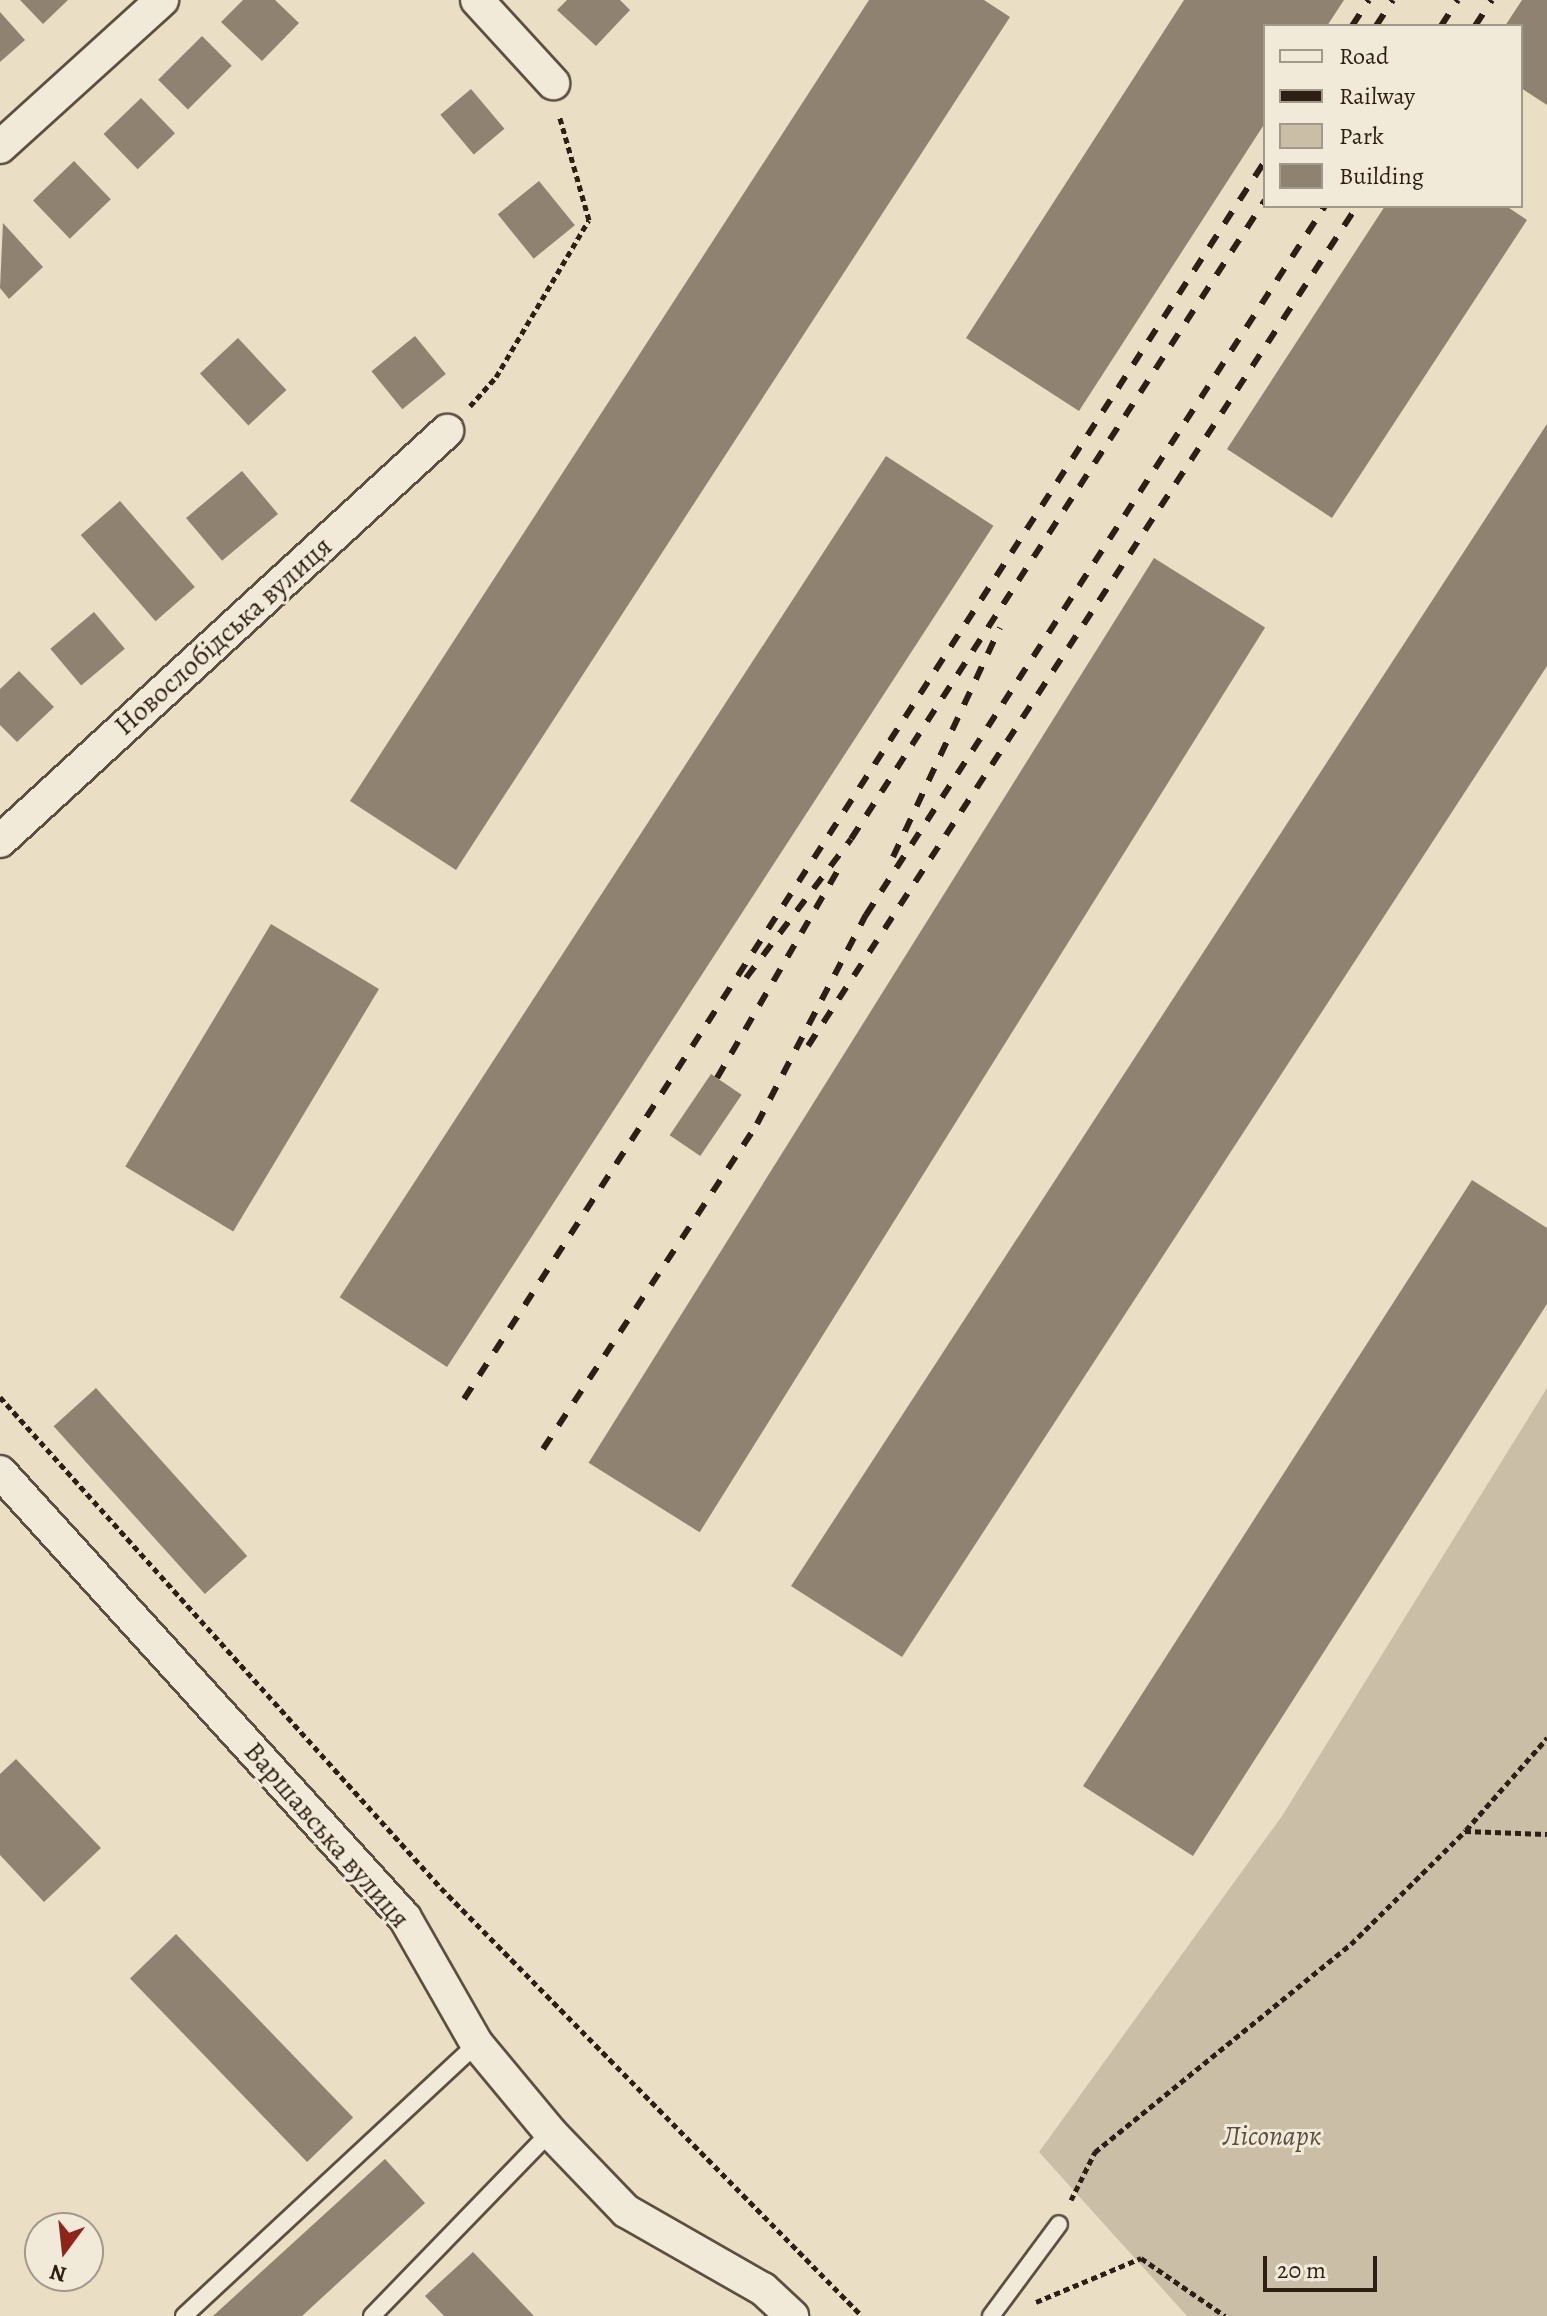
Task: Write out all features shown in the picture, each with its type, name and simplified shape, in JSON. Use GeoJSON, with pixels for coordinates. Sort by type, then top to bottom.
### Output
{"type":"FeatureCollection","features":[{"type":"Feature","properties":{"kind":"street"},"geometry":{"type":"LineString","coordinates":[[0,147],[162,0]]}},
{"type":"Feature","properties":{"kind":"street"},"geometry":{"type":"LineString","coordinates":[[477,0],[553,83]]}},
{"type":"Feature","properties":{"kind":"street","name":"Новослобідська вулиця"},"geometry":{"type":"LineString","coordinates":[[0,841],[447,431]]}},
{"type":"Feature","properties":{"kind":"street","name":"Варшавська вулиця"},"geometry":{"type":"LineString","coordinates":[[0,1472],[405,1918],[477,2044],[550,2132],[626,2211],[763,2289],[792,2316]]}},
{"type":"Feature","properties":{"kind":"lane"},"geometry":{"type":"LineString","coordinates":[[184,2316],[477,2044]]}},
{"type":"Feature","properties":{"kind":"lane"},"geometry":{"type":"LineString","coordinates":[[372,2316],[550,2132]]}},
{"type":"Feature","properties":{"kind":"lane"},"geometry":{"type":"LineString","coordinates":[[991,2316],[1059,2224]]}},
{"type":"Feature","properties":{"kind":"path"},"geometry":{"type":"LineString","coordinates":[[447,431],[496,377],[589,220],[553,83]]}},
{"type":"Feature","properties":{"kind":"path"},"geometry":{"type":"LineString","coordinates":[[0,1397],[441,1888],[862,2316]]}},
{"type":"Feature","properties":{"kind":"path"},"geometry":{"type":"LineString","coordinates":[[1059,2224],[1095,2152],[1351,1944],[1465,1831],[1547,1738]]}},
{"type":"Feature","properties":{"kind":"path"},"geometry":{"type":"LineString","coordinates":[[1465,1831],[1547,1834]]}},
{"type":"Feature","properties":{"kind":"path"},"geometry":{"type":"LineString","coordinates":[[1020,2310],[1141,2258],[1225,2316]]}},
{"type":"Feature","properties":{"kind":"green space","name":"Лісопарк"},"geometry":{"type":"Polygon","coordinates":[[[1547,1388],[1547,2316],[1187,2316],[1039,2152],[1282,1816],[1547,1388]]]}},
{"type":"Feature","properties":{"kind":"building"},"geometry":{"type":"Polygon","coordinates":[[[20,0],[68,0],[43,24],[20,0]]]}},
{"type":"Feature","properties":{"kind":"building"},"geometry":{"type":"Polygon","coordinates":[[[243,0],[275,0],[299,23],[262,61],[221,22],[243,0]]]}},
{"type":"Feature","properties":{"kind":"building"},"geometry":{"type":"Polygon","coordinates":[[[567,0],[620,0],[630,10],[596,46],[557,10],[567,0]]]}},
{"type":"Feature","properties":{"kind":"building"},"geometry":{"type":"Polygon","coordinates":[[[869,0],[984,0],[1010,17],[456,870],[350,801],[869,0]]]}},
{"type":"Feature","properties":{"kind":"building"},"geometry":{"type":"Polygon","coordinates":[[[1184,0],[1344,0],[1328,24],[1263,24],[1263,126],[1079,411],[966,338],[1184,0]]]}},
{"type":"Feature","properties":{"kind":"building"},"geometry":{"type":"Polygon","coordinates":[[[1522,0],[1547,0],[1547,105],[1523,89],[1523,24],[1506,24],[1522,0]]]}},
{"type":"Feature","properties":{"kind":"building"},"geometry":{"type":"Polygon","coordinates":[[[0,12],[25,40],[0,62],[0,12]]]}},
{"type":"Feature","properties":{"kind":"building"},"geometry":{"type":"Polygon","coordinates":[[[202,36],[232,66],[188,110],[158,80],[202,36]]]}},
{"type":"Feature","properties":{"kind":"building"},"geometry":{"type":"Polygon","coordinates":[[[471,89],[504,129],[474,155],[440,115],[471,89]]]}},
{"type":"Feature","properties":{"kind":"building"},"geometry":{"type":"Polygon","coordinates":[[[141,98],[175,133],[138,169],[104,134],[141,98]]]}},
{"type":"Feature","properties":{"kind":"building"},"geometry":{"type":"Polygon","coordinates":[[[74,161],[111,199],[70,239],[33,201],[74,161]]]}},
{"type":"Feature","properties":{"kind":"building"},"geometry":{"type":"Polygon","coordinates":[[[539,181],[575,225],[534,259],[498,214],[539,181]]]}},
{"type":"Feature","properties":{"kind":"building"},"geometry":{"type":"Polygon","coordinates":[[[1384,208],[1509,208],[1527,220],[1332,518],[1227,449],[1384,208]]]}},
{"type":"Feature","properties":{"kind":"building"},"geometry":{"type":"Polygon","coordinates":[[[3,223],[43,267],[9,299],[0,288],[3,223]]]}},
{"type":"Feature","properties":{"kind":"building"},"geometry":{"type":"Polygon","coordinates":[[[415,336],[446,374],[402,409],[371,371],[415,336]]]}},
{"type":"Feature","properties":{"kind":"building"},"geometry":{"type":"Polygon","coordinates":[[[238,338],[286,390],[248,425],[200,373],[238,338]]]}},
{"type":"Feature","properties":{"kind":"building"},"geometry":{"type":"Polygon","coordinates":[[[1547,424],[1547,666],[902,1657],[791,1586],[1547,424]]]}},
{"type":"Feature","properties":{"kind":"building"},"geometry":{"type":"Polygon","coordinates":[[[886,456],[993,526],[447,1367],[340,1297],[886,456]]]}},
{"type":"Feature","properties":{"kind":"building"},"geometry":{"type":"Polygon","coordinates":[[[242,471],[278,514],[222,561],[186,518],[242,471]]]}},
{"type":"Feature","properties":{"kind":"building"},"geometry":{"type":"Polygon","coordinates":[[[120,501],[195,587],[156,621],[81,535],[120,501]]]}},
{"type":"Feature","properties":{"kind":"building"},"geometry":{"type":"Polygon","coordinates":[[[1154,558],[1265,627],[700,1532],[589,1463],[1154,558]]]}},
{"type":"Feature","properties":{"kind":"building"},"geometry":{"type":"Polygon","coordinates":[[[94,612],[125,649],[81,685],[50,649],[94,612]]]}},
{"type":"Feature","properties":{"kind":"building"},"geometry":{"type":"Polygon","coordinates":[[[19,671],[54,707],[17,742],[0,725],[0,689],[19,671]]]}},
{"type":"Feature","properties":{"kind":"building"},"geometry":{"type":"Polygon","coordinates":[[[271,924],[379,989],[233,1231],[125,1167],[271,924]]]}},
{"type":"Feature","properties":{"kind":"building"},"geometry":{"type":"Polygon","coordinates":[[[711,1074],[742,1095],[700,1156],[670,1135],[711,1074]]]}},
{"type":"Feature","properties":{"kind":"building"},"geometry":{"type":"Polygon","coordinates":[[[1472,1180],[1547,1228],[1547,1304],[1193,1856],[1083,1786],[1472,1180]]]}},
{"type":"Feature","properties":{"kind":"building"},"geometry":{"type":"Polygon","coordinates":[[[96,1388],[247,1556],[205,1594],[54,1426],[96,1388]]]}},
{"type":"Feature","properties":{"kind":"building"},"geometry":{"type":"Polygon","coordinates":[[[16,1759],[101,1848],[44,1902],[0,1855],[0,1774],[16,1759]]]}},
{"type":"Feature","properties":{"kind":"building"},"geometry":{"type":"Polygon","coordinates":[[[176,1934],[353,2117],[307,2162],[130,1978],[176,1934]]]}},
{"type":"Feature","properties":{"kind":"building"},"geometry":{"type":"Polygon","coordinates":[[[385,2159],[425,2203],[302,2316],[213,2316],[385,2159]]]}},
{"type":"Feature","properties":{"kind":"building"},"geometry":{"type":"Polygon","coordinates":[[[473,2252],[534,2316],[444,2316],[425,2296],[473,2252]]]}},
{"type":"Feature","properties":{"kind":"railway"},"geometry":{"type":"LineString","coordinates":[[1353,24],[1369,0]]}},
{"type":"Feature","properties":{"kind":"railway"},"geometry":{"type":"LineString","coordinates":[[1377,24],[1393,0]]}},
{"type":"Feature","properties":{"kind":"railway"},"geometry":{"type":"LineString","coordinates":[[1442,24],[1458,0]]}},
{"type":"Feature","properties":{"kind":"railway"},"geometry":{"type":"LineString","coordinates":[[1476,24],[1492,0]]}},
{"type":"Feature","properties":{"kind":"railway"},"geometry":{"type":"LineString","coordinates":[[464,1399],[1263,164]]}},
{"type":"Feature","properties":{"kind":"railway"},"geometry":{"type":"LineString","coordinates":[[746,978],[851,839],[1263,203]]}},
{"type":"Feature","properties":{"kind":"railway"},"geometry":{"type":"LineString","coordinates":[[543,1449],[757,1124],[866,915],[1324,208]]}},
{"type":"Feature","properties":{"kind":"railway"},"geometry":{"type":"LineString","coordinates":[[808,1046],[1356,208]]}},
{"type":"Feature","properties":{"kind":"railway"},"geometry":{"type":"LineString","coordinates":[[893,857],[1000,628]]}},
{"type":"Feature","properties":{"kind":"railway"},"geometry":{"type":"LineString","coordinates":[[717,1078],[839,868]]}}]}
